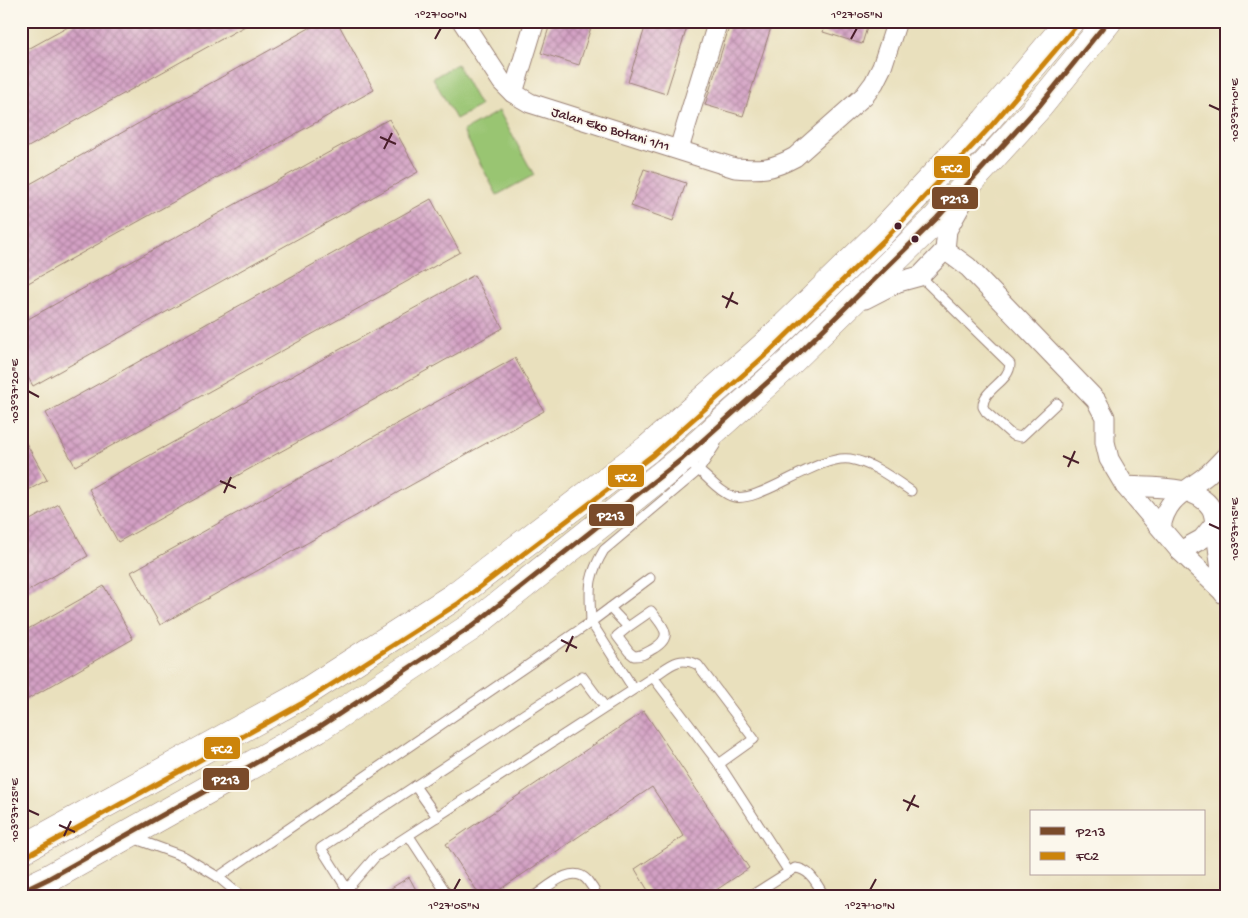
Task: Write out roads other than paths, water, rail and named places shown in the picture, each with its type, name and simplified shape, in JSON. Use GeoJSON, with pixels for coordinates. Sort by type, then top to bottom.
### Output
{"type":"FeatureCollection","features":[{"type":"Feature","properties":{"kind":"main road"},"geometry":{"type":"LineString","coordinates":[[21,850],[297,698],[454,597],[648,449],[765,346],[880,234],[986,122],[1070,21]]}},
{"type":"Feature","properties":{"kind":"main road"},"geometry":{"type":"LineString","coordinates":[[21,892],[48,879],[318,728],[471,627],[690,465],[734,414],[844,310],[937,218],[1040,105],[1108,21]]}},
{"type":"Feature","properties":{"kind":"street","name":"Jalan Eko Botani 1/11"},"geometry":{"type":"LineString","coordinates":[[462,21],[502,82],[513,93],[530,103],[735,168],[760,170],[782,164],[795,157],[865,95],[882,67],[897,21]]}},
{"type":"Feature","properties":{"kind":"street"},"geometry":{"type":"LineString","coordinates":[[513,93],[536,21]]}},
{"type":"Feature","properties":{"kind":"street"},"geometry":{"type":"LineString","coordinates":[[679,149],[718,21]]}},
{"type":"Feature","properties":{"kind":"street"},"geometry":{"type":"LineString","coordinates":[[844,310],[898,282],[920,276],[944,250],[945,237],[950,221],[982,169]]}},
{"type":"Feature","properties":{"kind":"street"},"geometry":{"type":"LineString","coordinates":[[944,250],[968,267],[1096,400],[1105,418],[1108,459],[1125,486],[1180,551],[1226,595]]}},
{"type":"Feature","properties":{"kind":"street"},"geometry":{"type":"LineString","coordinates":[[1161,528],[1164,514],[1168,507],[1184,490],[1207,476],[1227,455]]}},
{"type":"Feature","properties":{"kind":"street"},"geometry":{"type":"LineString","coordinates":[[1125,486],[1184,490],[1198,496],[1221,516],[1226,595]]}},
{"type":"Feature","properties":{"kind":"street"},"geometry":{"type":"LineString","coordinates":[[1180,551],[1202,539],[1221,516]]}},
{"type":"Feature","properties":{"kind":"lane"},"geometry":{"type":"LineString","coordinates":[[920,276],[1010,364],[1008,373],[985,398],[983,407],[986,412],[1012,436],[1021,437],[1057,403]]}},
{"type":"Feature","properties":{"kind":"lane"},"geometry":{"type":"LineString","coordinates":[[634,688],[591,622],[590,583],[594,566],[604,550],[690,465],[718,489],[733,497],[749,496],[789,480],[824,462],[847,459],[866,463],[911,490]]}},
{"type":"Feature","properties":{"kind":"lane"},"geometry":{"type":"LineString","coordinates":[[218,877],[591,622],[650,578]]}},
{"type":"Feature","properties":{"kind":"lane"},"geometry":{"type":"LineString","coordinates":[[610,608],[628,627]]}},
{"type":"Feature","properties":{"kind":"lane"},"geometry":{"type":"LineString","coordinates":[[652,611],[663,626],[666,634],[665,639],[662,644],[644,654],[634,656],[617,636],[628,627],[652,611]]}},
{"type":"Feature","properties":{"kind":"lane"},"geometry":{"type":"LineString","coordinates":[[338,897],[375,857],[676,661],[688,660],[698,665],[754,739],[719,764]]}},
{"type":"Feature","properties":{"kind":"lane"},"geometry":{"type":"LineString","coordinates":[[347,889],[321,848],[582,676],[605,707]]}},
{"type":"Feature","properties":{"kind":"lane"},"geometry":{"type":"LineString","coordinates":[[653,677],[719,764],[789,872]]}},
{"type":"Feature","properties":{"kind":"lane"},"geometry":{"type":"LineString","coordinates":[[415,786],[437,817]]}},
{"type":"Feature","properties":{"kind":"lane"},"geometry":{"type":"LineString","coordinates":[[126,835],[184,857],[218,877],[242,897]]}},
{"type":"Feature","properties":{"kind":"lane"},"geometry":{"type":"LineString","coordinates":[[409,836],[448,897]]}},
{"type":"Feature","properties":{"kind":"lane"},"geometry":{"type":"LineString","coordinates":[[749,897],[796,868],[803,869],[814,880],[825,897]]}},
{"type":"Feature","properties":{"kind":"lane"},"geometry":{"type":"LineString","coordinates":[[533,897],[568,874],[579,874],[587,879],[598,897]]}}]}
